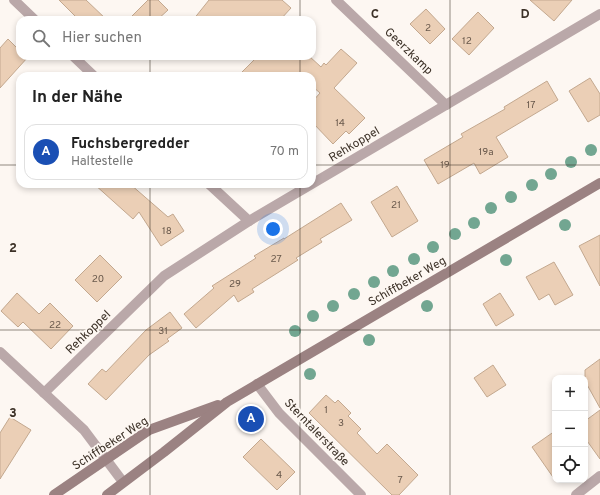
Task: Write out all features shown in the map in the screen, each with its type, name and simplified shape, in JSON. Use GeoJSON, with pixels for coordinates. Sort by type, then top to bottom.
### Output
{"type":"FeatureCollection","features":[{"type":"Feature","properties":{"kind":"main road","name":"Schiffbeker Weg"},"geometry":{"type":"LineString","coordinates":[[107,495],[227,402],[600,184]]}},
{"type":"Feature","properties":{"kind":"main road","name":"Schiffbeker Weg"},"geometry":{"type":"LineString","coordinates":[[54,495],[149,430],[227,402]]}},
{"type":"Feature","properties":{"kind":"street"},"geometry":{"type":"LineString","coordinates":[[14,0],[31,16]]}},
{"type":"Feature","properties":{"kind":"street","name":"Geerzkamp"},"geometry":{"type":"LineString","coordinates":[[336,0],[446,105]]}},
{"type":"Feature","properties":{"kind":"street","name":"Rehkoppel"},"geometry":{"type":"LineString","coordinates":[[316,182],[600,14]]}},
{"type":"Feature","properties":{"kind":"street"},"geometry":{"type":"LineString","coordinates":[[77,60],[90,72]]}},
{"type":"Feature","properties":{"kind":"street"},"geometry":{"type":"LineString","coordinates":[[213,188],[249,222]]}},
{"type":"Feature","properties":{"kind":"street","name":"Rehkoppel"},"geometry":{"type":"LineString","coordinates":[[44,393],[164,276],[249,222],[306,188]]}},
{"type":"Feature","properties":{"kind":"street"},"geometry":{"type":"LineString","coordinates":[[0,352],[84,430],[123,482]]}},
{"type":"Feature","properties":{"kind":"street","name":"Sterntalerstraße"},"geometry":{"type":"LineString","coordinates":[[256,384],[279,413],[361,495]]}},
{"type":"Feature","properties":{"kind":"street"},"geometry":{"type":"LineString","coordinates":[[576,495],[600,476]]}},
{"type":"Feature","properties":{"kind":"building"},"geometry":{"type":"Polygon","coordinates":[[[59,0],[86,0],[103,16],[75,16],[59,0]]]}},
{"type":"Feature","properties":{"kind":"building"},"geometry":{"type":"Polygon","coordinates":[[[148,0],[158,0],[168,10],[161,16],[132,16],[148,0]]]}},
{"type":"Feature","properties":{"kind":"building"},"geometry":{"type":"Polygon","coordinates":[[[209,0],[282,0],[291,8],[284,16],[196,16],[209,0]]]}},
{"type":"Feature","properties":{"kind":"building"},"geometry":{"type":"Polygon","coordinates":[[[530,0],[572,0],[554,21],[530,0]]]}},
{"type":"Feature","properties":{"kind":"building"},"geometry":{"type":"Polygon","coordinates":[[[426,9],[445,29],[430,44],[410,24],[426,9]]]}},
{"type":"Feature","properties":{"kind":"building"},"geometry":{"type":"Polygon","coordinates":[[[478,12],[494,28],[469,55],[452,39],[478,12]]]}},
{"type":"Feature","properties":{"kind":"building"},"geometry":{"type":"Polygon","coordinates":[[[8,39],[16,47],[16,60],[25,60],[0,88],[0,48],[8,39]]]}},
{"type":"Feature","properties":{"kind":"building"},"geometry":{"type":"Polygon","coordinates":[[[341,49],[357,63],[334,88],[365,118],[349,134],[346,131],[333,144],[316,126],[316,98],[320,93],[316,90],[316,72],[242,72],[254,60],[313,60],[321,67],[324,63],[326,65],[341,49]]]}},
{"type":"Feature","properties":{"kind":"building"},"geometry":{"type":"Polygon","coordinates":[[[590,78],[600,94],[600,115],[588,122],[569,91],[590,78]]]}},
{"type":"Feature","properties":{"kind":"building"},"geometry":{"type":"Polygon","coordinates":[[[547,81],[558,100],[496,137],[508,157],[480,174],[474,163],[438,184],[424,160],[463,137],[461,134],[505,109],[504,107],[547,81]]]}},
{"type":"Feature","properties":{"kind":"building"},"geometry":{"type":"Polygon","coordinates":[[[397,186],[418,221],[392,237],[371,202],[397,186]]]}},
{"type":"Feature","properties":{"kind":"building"},"geometry":{"type":"Polygon","coordinates":[[[98,188],[135,188],[168,217],[173,214],[184,231],[161,246],[139,212],[133,219],[98,188]]]}},
{"type":"Feature","properties":{"kind":"building"},"geometry":{"type":"Polygon","coordinates":[[[341,203],[352,220],[320,239],[322,242],[296,258],[298,260],[252,289],[254,292],[238,302],[234,295],[196,328],[184,314],[214,288],[212,286],[256,258],[254,256],[341,203]]]}},
{"type":"Feature","properties":{"kind":"building"},"geometry":{"type":"Polygon","coordinates":[[[600,235],[600,286],[579,246],[600,235]]]}},
{"type":"Feature","properties":{"kind":"building"},"geometry":{"type":"Polygon","coordinates":[[[100,255],[122,277],[97,302],[75,280],[100,255]]]}},
{"type":"Feature","properties":{"kind":"building"},"geometry":{"type":"Polygon","coordinates":[[[554,262],[573,295],[555,305],[549,294],[539,300],[526,277],[554,262]]]}},
{"type":"Feature","properties":{"kind":"building"},"geometry":{"type":"Polygon","coordinates":[[[17,293],[39,314],[50,303],[73,326],[51,349],[23,322],[18,327],[1,311],[17,293]]]}},
{"type":"Feature","properties":{"kind":"building"},"geometry":{"type":"Polygon","coordinates":[[[500,293],[514,315],[496,326],[483,304],[500,293]]]}},
{"type":"Feature","properties":{"kind":"building"},"geometry":{"type":"Polygon","coordinates":[[[170,312],[182,328],[167,339],[169,341],[149,355],[106,400],[88,384],[102,369],[106,372],[146,330],[170,312]]]}},
{"type":"Feature","properties":{"kind":"building"},"geometry":{"type":"Polygon","coordinates":[[[600,359],[600,408],[588,386],[588,375],[585,375],[585,370],[600,359]]]}},
{"type":"Feature","properties":{"kind":"building"},"geometry":{"type":"Polygon","coordinates":[[[493,365],[506,385],[487,397],[474,378],[493,365]]]}},
{"type":"Feature","properties":{"kind":"building"},"geometry":{"type":"Polygon","coordinates":[[[326,395],[335,403],[338,400],[351,413],[348,416],[361,429],[357,433],[377,454],[387,444],[418,475],[399,495],[392,495],[309,413],[326,395]]]}},
{"type":"Feature","properties":{"kind":"building"},"geometry":{"type":"Polygon","coordinates":[[[600,410],[600,459],[588,442],[588,419],[600,410]]]}},
{"type":"Feature","properties":{"kind":"building"},"geometry":{"type":"Polygon","coordinates":[[[10,417],[31,430],[0,479],[0,433],[10,417]]]}},
{"type":"Feature","properties":{"kind":"building"},"geometry":{"type":"Polygon","coordinates":[[[552,433],[552,476],[532,447],[552,433]]]}},
{"type":"Feature","properties":{"kind":"building"},"geometry":{"type":"Polygon","coordinates":[[[261,439],[295,472],[277,490],[243,457],[261,439]]]}},
{"type":"Feature","properties":{"kind":"place","name":"Fuchsbergredder"},"geometry":{"type":"Point","coordinates":[251,419]}}]}
